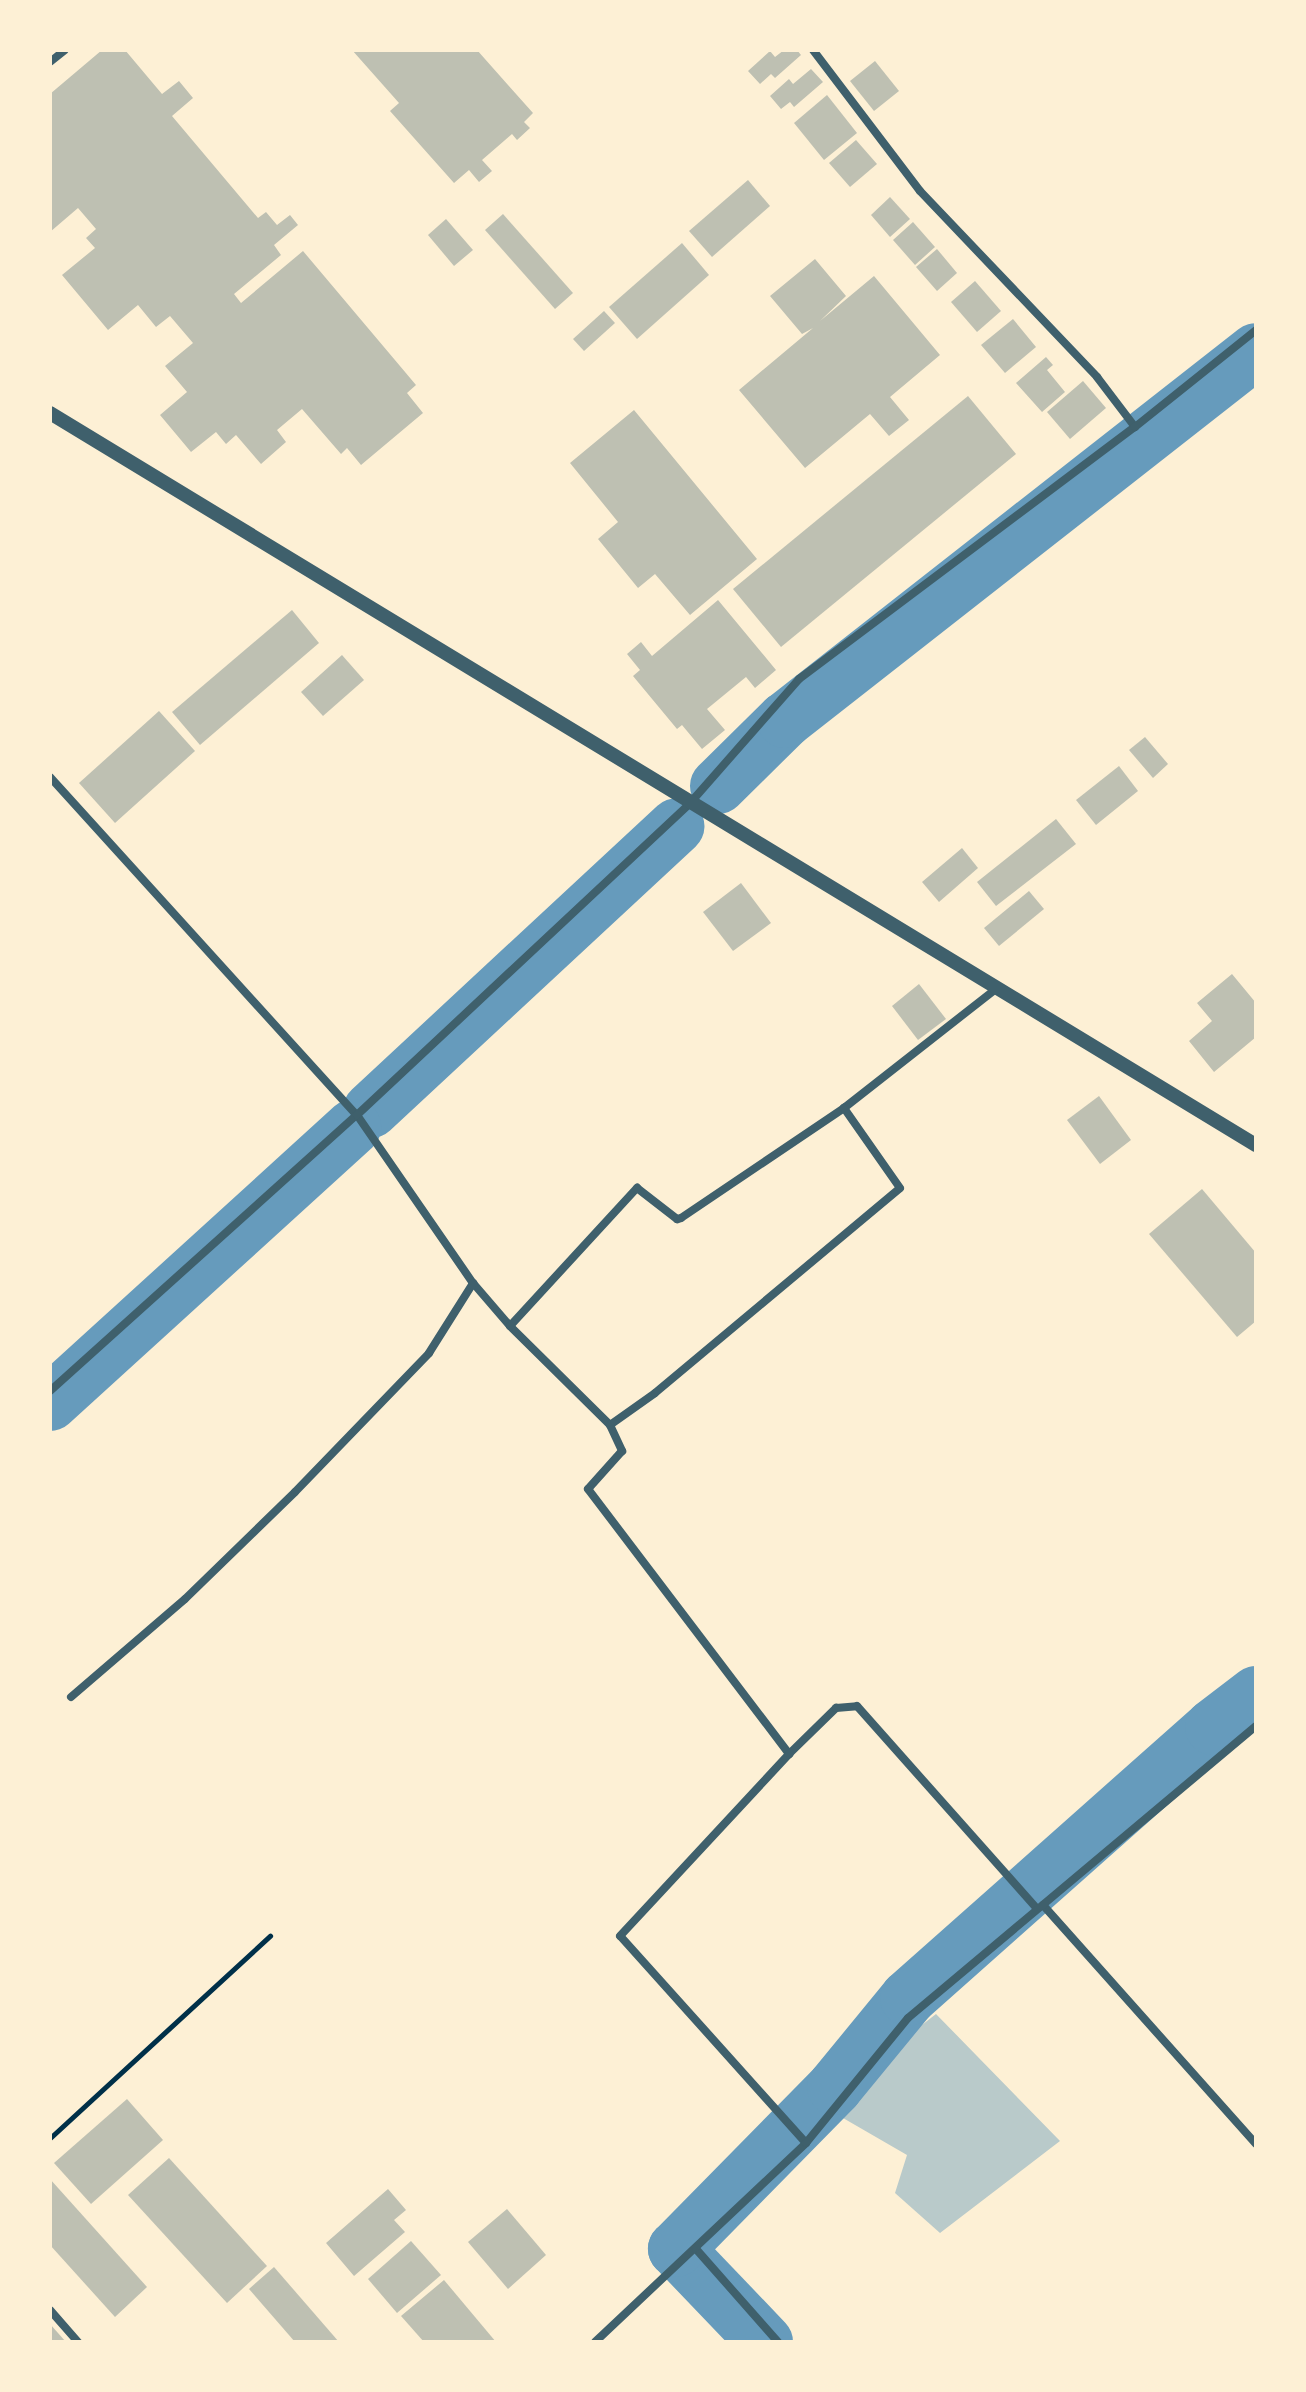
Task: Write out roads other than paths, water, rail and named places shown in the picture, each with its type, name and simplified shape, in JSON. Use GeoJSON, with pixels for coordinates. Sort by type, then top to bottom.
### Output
{"type":"FeatureCollection","features":[{"type":"Feature","properties":{"kind":"street"},"geometry":{"type":"LineString","coordinates":[[50,62],[65,50]]}},
{"type":"Feature","properties":{"kind":"street"},"geometry":{"type":"LineString","coordinates":[[813,50],[920,191],[1097,377],[1135,427]]}},
{"type":"Feature","properties":{"kind":"street"},"geometry":{"type":"LineString","coordinates":[[50,1391],[357,1115],[691,802],[799,679],[1135,427],[1256,330]]}},
{"type":"Feature","properties":{"kind":"street"},"geometry":{"type":"LineString","coordinates":[[50,413],[1256,1145]]}},
{"type":"Feature","properties":{"kind":"street"},"geometry":{"type":"LineString","coordinates":[[52,783],[357,1115],[473,1283],[510,1326],[610,1425],[622,1451],[588,1489],[789,1754]]}},
{"type":"Feature","properties":{"kind":"street"},"geometry":{"type":"LineString","coordinates":[[510,1326],[637,1188],[677,1219],[681,1218],[844,1108],[997,988]]}},
{"type":"Feature","properties":{"kind":"street"},"geometry":{"type":"LineString","coordinates":[[610,1425],[655,1393],[900,1188],[844,1108]]}},
{"type":"Feature","properties":{"kind":"street"},"geometry":{"type":"LineString","coordinates":[[71,1697],[185,1599],[316,1471],[429,1353],[473,1283]]}},
{"type":"Feature","properties":{"kind":"street"},"geometry":{"type":"LineString","coordinates":[[806,2143],[620,1936],[789,1754],[836,1708],[857,1706],[1256,2144]]}},
{"type":"Feature","properties":{"kind":"street"},"geometry":{"type":"LineString","coordinates":[[595,2342],[806,2143],[908,2018],[1256,1726]]}},
{"type":"Feature","properties":{"kind":"street"},"geometry":{"type":"LineString","coordinates":[[696,2249],[778,2342]]}},
{"type":"Feature","properties":{"kind":"street"},"geometry":{"type":"LineString","coordinates":[[50,2310],[78,2342]]}},
{"type":"Feature","properties":{"kind":"waterway"},"geometry":{"type":"LineString","coordinates":[[718,786],[785,720],[1256,351]]}},
{"type":"Feature","properties":{"kind":"waterway"},"geometry":{"type":"LineString","coordinates":[[371,1110],[677,826]]}},
{"type":"Feature","properties":{"kind":"waterway"},"geometry":{"type":"LineString","coordinates":[[50,1403],[353,1127]]}},
{"type":"Feature","properties":{"kind":"waterway"},"geometry":{"type":"LineString","coordinates":[[765,2342],[676,2249],[835,2087],[908,1998],[1213,1727],[1256,1694]]}}]}
